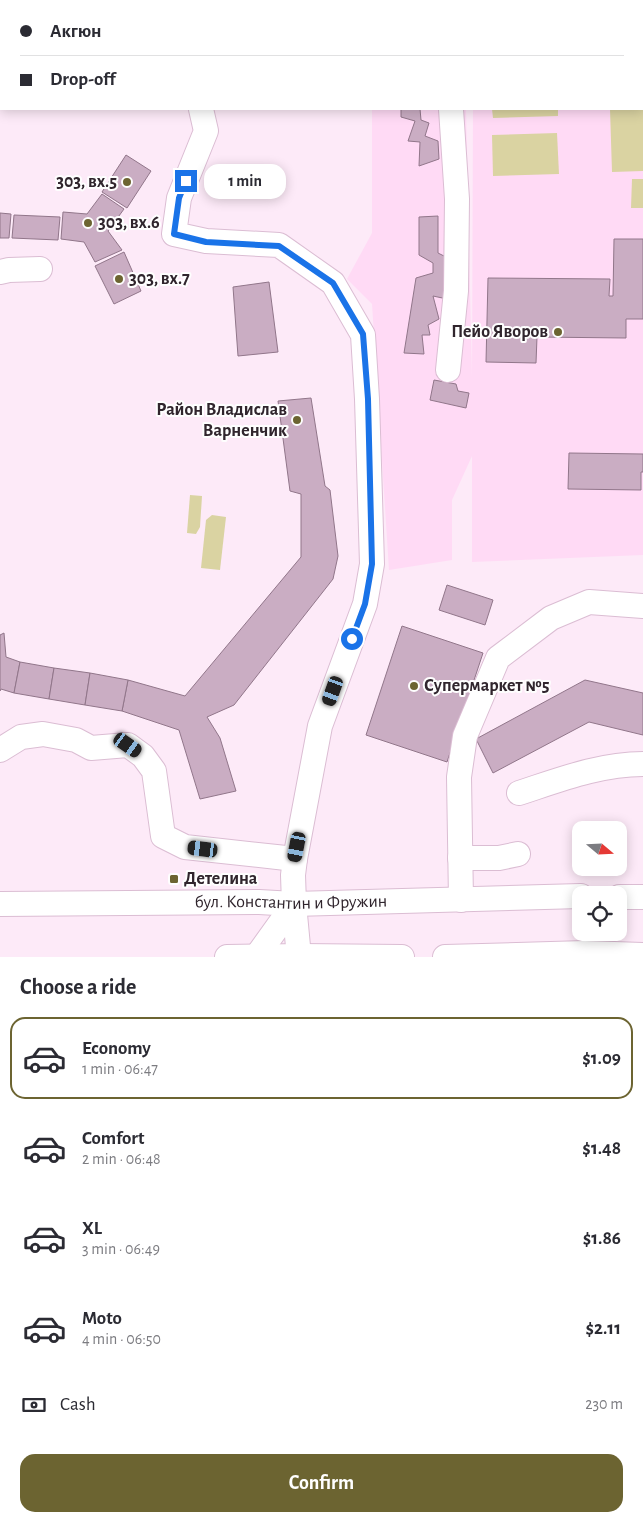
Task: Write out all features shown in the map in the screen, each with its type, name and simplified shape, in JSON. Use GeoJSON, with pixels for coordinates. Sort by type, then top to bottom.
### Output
{"type":"FeatureCollection","features":[{"type":"Feature","properties":{"kind":"street"},"geometry":{"type":"LineString","coordinates":[[201,110],[206,131],[179,198],[174,234],[206,242],[279,246],[333,283],[363,334],[368,399],[372,564],[365,604],[320,726],[295,859],[293,875],[294,904],[299,956]]}},
{"type":"Feature","properties":{"kind":"street"},"geometry":{"type":"LineString","coordinates":[[448,370],[456,292],[457,199],[450,110]]}},
{"type":"Feature","properties":{"kind":"street"},"geometry":{"type":"LineString","coordinates":[[0,272],[40,269]]}},
{"type":"Feature","properties":{"kind":"street"},"geometry":{"type":"LineString","coordinates":[[461,900],[460,777],[465,736],[498,658],[551,618],[588,602],[643,606]]}},
{"type":"Feature","properties":{"kind":"street"},"geometry":{"type":"LineString","coordinates":[[0,750],[21,737],[43,734],[76,740],[91,748],[128,745],[143,756],[154,770],[164,836],[185,847],[295,859]]}},
{"type":"Feature","properties":{"kind":"street"},"geometry":{"type":"LineString","coordinates":[[519,793],[583,772],[643,764]]}},
{"type":"Feature","properties":{"kind":"street"},"geometry":{"type":"LineString","coordinates":[[460,858],[499,858],[518,854]]}},
{"type":"Feature","properties":{"kind":"street","name":"бул. Константин и Фружин"},"geometry":{"type":"LineString","coordinates":[[0,904],[259,902],[294,904],[572,896]]}},
{"type":"Feature","properties":{"kind":"street"},"geometry":{"type":"LineString","coordinates":[[627,896],[643,897]]}},
{"type":"Feature","properties":{"kind":"street"},"geometry":{"type":"LineString","coordinates":[[256,956],[294,904]]}},
{"type":"Feature","properties":{"kind":"street"},"geometry":{"type":"LineString","coordinates":[[445,957],[585,953],[643,955]]}},
{"type":"Feature","properties":{"kind":"street"},"geometry":{"type":"LineString","coordinates":[[227,957],[402,957]]}},
{"type":"Feature","properties":{"kind":"shaded area","name":"Пейо Яворов"},"geometry":{"type":"Polygon","coordinates":[[[372,110],[466,110],[472,377],[473,110],[643,110],[643,555],[472,562],[472,456],[452,500],[452,560],[389,570],[372,304],[347,279],[372,233],[372,110]]]}},
{"type":"Feature","properties":{"kind":"shaded area"},"geometry":{"type":"Polygon","coordinates":[[[492,110],[558,110],[558,116],[493,118],[492,110]]]}},
{"type":"Feature","properties":{"kind":"shaded area"},"geometry":{"type":"Polygon","coordinates":[[[610,110],[643,110],[643,171],[612,172],[610,110]]]}},
{"type":"Feature","properties":{"kind":"shaded area"},"geometry":{"type":"Polygon","coordinates":[[[557,133],[559,174],[493,176],[492,135],[557,133]]]}},
{"type":"Feature","properties":{"kind":"shaded area"},"geometry":{"type":"Polygon","coordinates":[[[632,179],[643,179],[643,208],[631,208],[632,179]]]}},
{"type":"Feature","properties":{"kind":"shaded area"},"geometry":{"type":"Polygon","coordinates":[[[190,495],[202,496],[200,527],[196,534],[187,533],[190,495]]]}},
{"type":"Feature","properties":{"kind":"shaded area"},"geometry":{"type":"Polygon","coordinates":[[[212,515],[226,517],[220,570],[201,568],[206,520],[212,515]]]}},
{"type":"Feature","properties":{"kind":"building"},"geometry":{"type":"Polygon","coordinates":[[[401,110],[420,110],[421,120],[429,123],[425,136],[438,141],[439,159],[419,166],[420,142],[408,141],[415,121],[401,117],[401,110]]]}},
{"type":"Feature","properties":{"kind":"building","name":"303, вх.5"},"geometry":{"type":"Polygon","coordinates":[[[126,155],[151,171],[127,208],[102,192],[126,155]]]}},
{"type":"Feature","properties":{"kind":"building","name":"303, вх.6"},"geometry":{"type":"Polygon","coordinates":[[[102,194],[124,209],[108,231],[122,250],[95,262],[84,242],[61,239],[63,212],[87,214],[102,194]]]}},
{"type":"Feature","properties":{"kind":"building"},"geometry":{"type":"Polygon","coordinates":[[[0,213],[11,214],[9,238],[0,238],[0,213]]]}},
{"type":"Feature","properties":{"kind":"building"},"geometry":{"type":"Polygon","coordinates":[[[14,215],[60,217],[58,240],[12,238],[14,215]]]}},
{"type":"Feature","properties":{"kind":"building"},"geometry":{"type":"Polygon","coordinates":[[[438,216],[438,253],[446,257],[447,299],[433,296],[439,319],[428,325],[430,335],[422,335],[424,354],[404,353],[416,278],[433,273],[433,263],[419,255],[419,217],[438,216]]]}},
{"type":"Feature","properties":{"kind":"building"},"geometry":{"type":"Polygon","coordinates":[[[614,239],[643,239],[643,319],[626,319],[626,338],[537,337],[536,363],[486,362],[488,278],[610,279],[609,296],[613,296],[614,239]]]}},
{"type":"Feature","properties":{"kind":"building","name":"303, вх.7"},"geometry":{"type":"Polygon","coordinates":[[[124,252],[141,291],[114,304],[95,266],[124,252]]]}},
{"type":"Feature","properties":{"kind":"building"},"geometry":{"type":"Polygon","coordinates":[[[269,282],[278,352],[238,356],[233,287],[269,282]]]}},
{"type":"Feature","properties":{"kind":"building"},"geometry":{"type":"Polygon","coordinates":[[[434,380],[456,384],[458,391],[469,393],[466,408],[430,400],[434,380]]]}},
{"type":"Feature","properties":{"kind":"building"},"geometry":{"type":"Polygon","coordinates":[[[311,398],[325,486],[330,490],[338,556],[333,579],[234,705],[207,717],[220,738],[236,791],[200,799],[179,730],[122,711],[128,680],[185,696],[301,557],[301,494],[290,491],[278,401],[311,398]]]}},
{"type":"Feature","properties":{"kind":"building"},"geometry":{"type":"Polygon","coordinates":[[[569,453],[643,454],[641,490],[568,489],[569,453]]]}},
{"type":"Feature","properties":{"kind":"building"},"geometry":{"type":"Polygon","coordinates":[[[447,585],[493,600],[485,625],[439,610],[447,585]]]}},
{"type":"Feature","properties":{"kind":"building"},"geometry":{"type":"Polygon","coordinates":[[[402,626],[483,653],[447,762],[366,735],[402,626]]]}},
{"type":"Feature","properties":{"kind":"building"},"geometry":{"type":"Polygon","coordinates":[[[4,633],[6,657],[20,662],[14,693],[1,689],[0,691],[0,635],[4,633]]]}},
{"type":"Feature","properties":{"kind":"building"},"geometry":{"type":"Polygon","coordinates":[[[20,662],[54,668],[49,699],[14,693],[20,662]]]}},
{"type":"Feature","properties":{"kind":"building"},"geometry":{"type":"Polygon","coordinates":[[[54,668],[90,673],[85,705],[49,699],[54,668]]]}},
{"type":"Feature","properties":{"kind":"building"},"geometry":{"type":"Polygon","coordinates":[[[90,673],[128,680],[122,711],[85,705],[90,673]]]}},
{"type":"Feature","properties":{"kind":"building"},"geometry":{"type":"Polygon","coordinates":[[[585,680],[643,693],[643,735],[589,722],[493,773],[476,739],[585,680]]]}},
{"type":"Feature","properties":{"kind":"place","name":"303, вх.5"},"geometry":{"type":"Point","coordinates":[127,182]}},
{"type":"Feature","properties":{"kind":"place","name":"303, вх.6"},"geometry":{"type":"Point","coordinates":[88,223]}},
{"type":"Feature","properties":{"kind":"place","name":"303, вх.7"},"geometry":{"type":"Point","coordinates":[119,279]}},
{"type":"Feature","properties":{"kind":"place","name":"Пейо Яворов"},"geometry":{"type":"Point","coordinates":[558,332]}},
{"type":"Feature","properties":{"kind":"place","name":"Район Владислав Варненчик"},"geometry":{"type":"Point","coordinates":[297,420]}},
{"type":"Feature","properties":{"kind":"place","name":"Супермаркет №5"},"geometry":{"type":"Point","coordinates":[414,686]}},
{"type":"Feature","properties":{"kind":"place","name":"Детелина"},"geometry":{"type":"Point","coordinates":[174,879]}},
{"type":"Feature","properties":{"kind":"route"},"geometry":{"type":"LineString","coordinates":[[186,181],[179,198],[174,234],[206,242],[279,246],[333,283],[363,334],[368,399],[372,564],[365,604],[352,639]]}}]}
